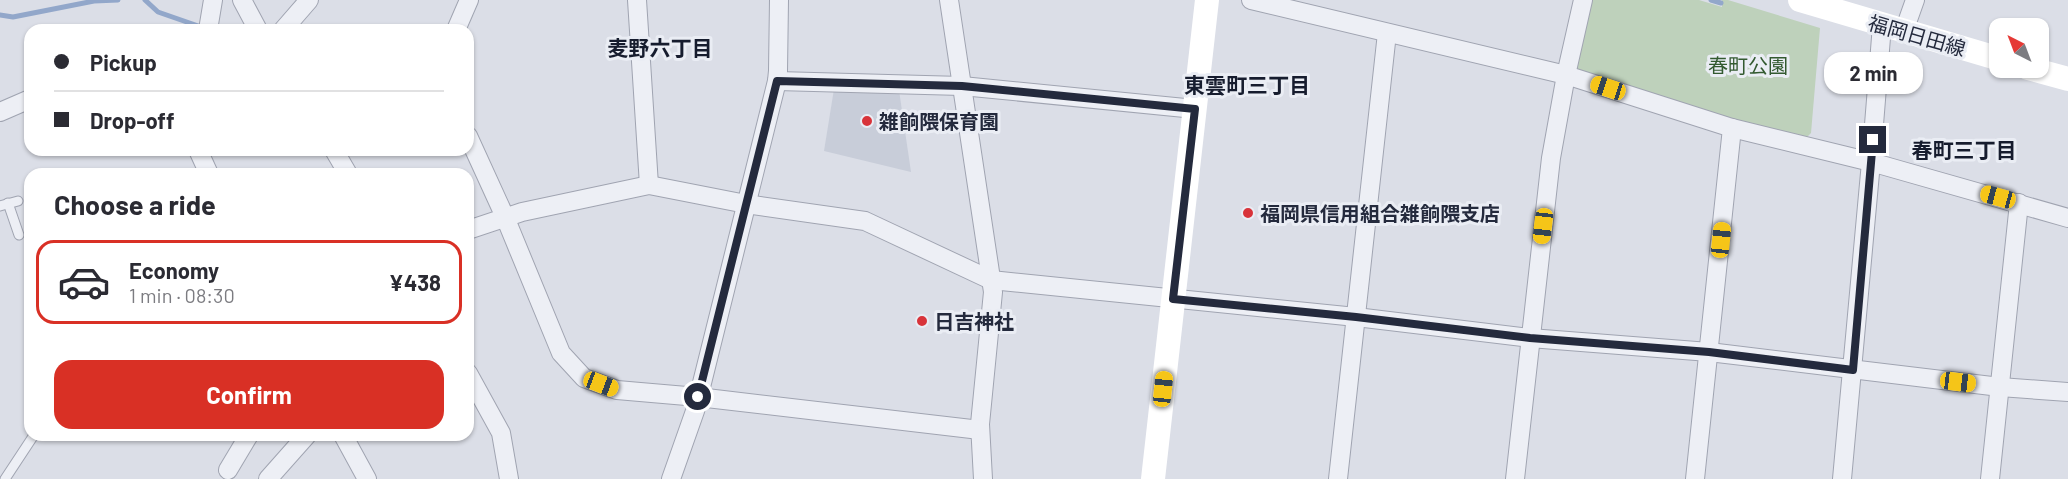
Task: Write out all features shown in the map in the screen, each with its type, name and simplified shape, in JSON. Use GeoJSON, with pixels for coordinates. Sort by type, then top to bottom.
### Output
{"type":"FeatureCollection","features":[{"type":"Feature","properties":{"kind":"main road"},"geometry":{"type":"LineString","coordinates":[[1153,479],[1207,0]]}},
{"type":"Feature","properties":{"kind":"main road","name":"福岡日田線"},"geometry":{"type":"LineString","coordinates":[[1800,0],[1989,56]]}},
{"type":"Feature","properties":{"kind":"main road"},"geometry":{"type":"LineString","coordinates":[[2049,74],[2068,79]]}},
{"type":"Feature","properties":{"kind":"street"},"geometry":{"type":"LineString","coordinates":[[209,24],[213,0]]}},
{"type":"Feature","properties":{"kind":"street"},"geometry":{"type":"LineString","coordinates":[[242,0],[255,24]]}},
{"type":"Feature","properties":{"kind":"street"},"geometry":{"type":"LineString","coordinates":[[288,24],[309,0]]}},
{"type":"Feature","properties":{"kind":"street"},"geometry":{"type":"LineString","coordinates":[[459,24],[469,0]]}},
{"type":"Feature","properties":{"kind":"street"},"geometry":{"type":"LineString","coordinates":[[637,0],[650,185]]}},
{"type":"Feature","properties":{"kind":"street"},"geometry":{"type":"LineString","coordinates":[[671,479],[695,411],[777,81],[779,0]]}},
{"type":"Feature","properties":{"kind":"street"},"geometry":{"type":"LineString","coordinates":[[949,0],[993,292],[980,430],[983,479]]}},
{"type":"Feature","properties":{"kind":"street"},"geometry":{"type":"LineString","coordinates":[[1251,0],[1566,75],[1732,128],[1871,162],[2068,218]]}},
{"type":"Feature","properties":{"kind":"street"},"geometry":{"type":"LineString","coordinates":[[1515,479],[1551,158],[1583,0]]}},
{"type":"Feature","properties":{"kind":"street"},"geometry":{"type":"LineString","coordinates":[[1842,479],[1871,162],[1893,28],[1915,0]]}},
{"type":"Feature","properties":{"kind":"street"},"geometry":{"type":"LineString","coordinates":[[1338,479],[1387,33]]}},
{"type":"Feature","properties":{"kind":"street"},"geometry":{"type":"LineString","coordinates":[[777,81],[962,86],[1195,109]]}},
{"type":"Feature","properties":{"kind":"street"},"geometry":{"type":"LineString","coordinates":[[0,112],[24,102]]}},
{"type":"Feature","properties":{"kind":"street"},"geometry":{"type":"LineString","coordinates":[[1695,479],[1732,128]]}},
{"type":"Feature","properties":{"kind":"street"},"geometry":{"type":"LineString","coordinates":[[474,149],[505,217],[561,353],[584,378],[617,390],[698,397],[980,430]]}},
{"type":"Feature","properties":{"kind":"street"},"geometry":{"type":"LineString","coordinates":[[474,228],[505,217],[650,185],[746,204],[865,221],[991,280],[1356,317],[1530,338],[1709,352],[2000,387],[2068,392]]}},
{"type":"Feature","properties":{"kind":"street"},"geometry":{"type":"LineString","coordinates":[[1990,479],[2019,203]]}},
{"type":"Feature","properties":{"kind":"street"},"geometry":{"type":"LineString","coordinates":[[474,384],[501,433],[509,479]]}},
{"type":"Feature","properties":{"kind":"street"},"geometry":{"type":"LineString","coordinates":[[228,470],[245,441]]}},
{"type":"Feature","properties":{"kind":"street"},"geometry":{"type":"LineString","coordinates":[[268,479],[302,441]]}},
{"type":"Feature","properties":{"kind":"street"},"geometry":{"type":"LineString","coordinates":[[346,441],[367,479]]}},
{"type":"Feature","properties":{"kind":"lane"},"geometry":{"type":"LineString","coordinates":[[9,203],[19,235]]}},
{"type":"Feature","properties":{"kind":"lane"},"geometry":{"type":"LineString","coordinates":[[5,479],[30,441]]}},
{"type":"Feature","properties":{"kind":"shaded area"},"geometry":{"type":"Polygon","coordinates":[[[834,89],[899,90],[911,172],[824,151],[834,89]]]}},
{"type":"Feature","properties":{"kind":"green space","name":"春町公園"},"geometry":{"type":"Polygon","coordinates":[[[1592,0],[1699,0],[1722,7],[1722,0],[1728,0],[1820,28],[1811,133],[1804,140],[1579,76],[1575,67],[1592,0]]]}},
{"type":"Feature","properties":{"kind":"waterway"},"geometry":{"type":"LineString","coordinates":[[0,15],[13,17],[94,1],[118,0]]}},
{"type":"Feature","properties":{"kind":"waterway"},"geometry":{"type":"LineString","coordinates":[[145,0],[158,12],[192,24]]}},
{"type":"Feature","properties":{"kind":"waterway"},"geometry":{"type":"LineString","coordinates":[[1711,0],[1721,3]]}},
{"type":"Feature","properties":{"kind":"place","name":"雑餉隈保育園"},"geometry":{"type":"Point","coordinates":[867,121]}},
{"type":"Feature","properties":{"kind":"place","name":"福岡県信用組合雑餉隈支店"},"geometry":{"type":"Point","coordinates":[1248,213]}},
{"type":"Feature","properties":{"kind":"place","name":"日吉神社"},"geometry":{"type":"Point","coordinates":[922,321]}},
{"type":"Feature","properties":{"kind":"district","name":"麦野六丁目"},"geometry":{"type":"Point","coordinates":[660,47]}},
{"type":"Feature","properties":{"kind":"district","name":"東雲町三丁目"},"geometry":{"type":"Point","coordinates":[1247,84]}},
{"type":"Feature","properties":{"kind":"district","name":"春町三丁目"},"geometry":{"type":"Point","coordinates":[1964,149]}},
{"type":"Feature","properties":{"kind":"route"},"geometry":{"type":"LineString","coordinates":[[698,397],[777,81],[962,86],[1195,109],[1173,299],[1356,317],[1530,338],[1709,352],[1853,370],[1873,140]]}}]}
